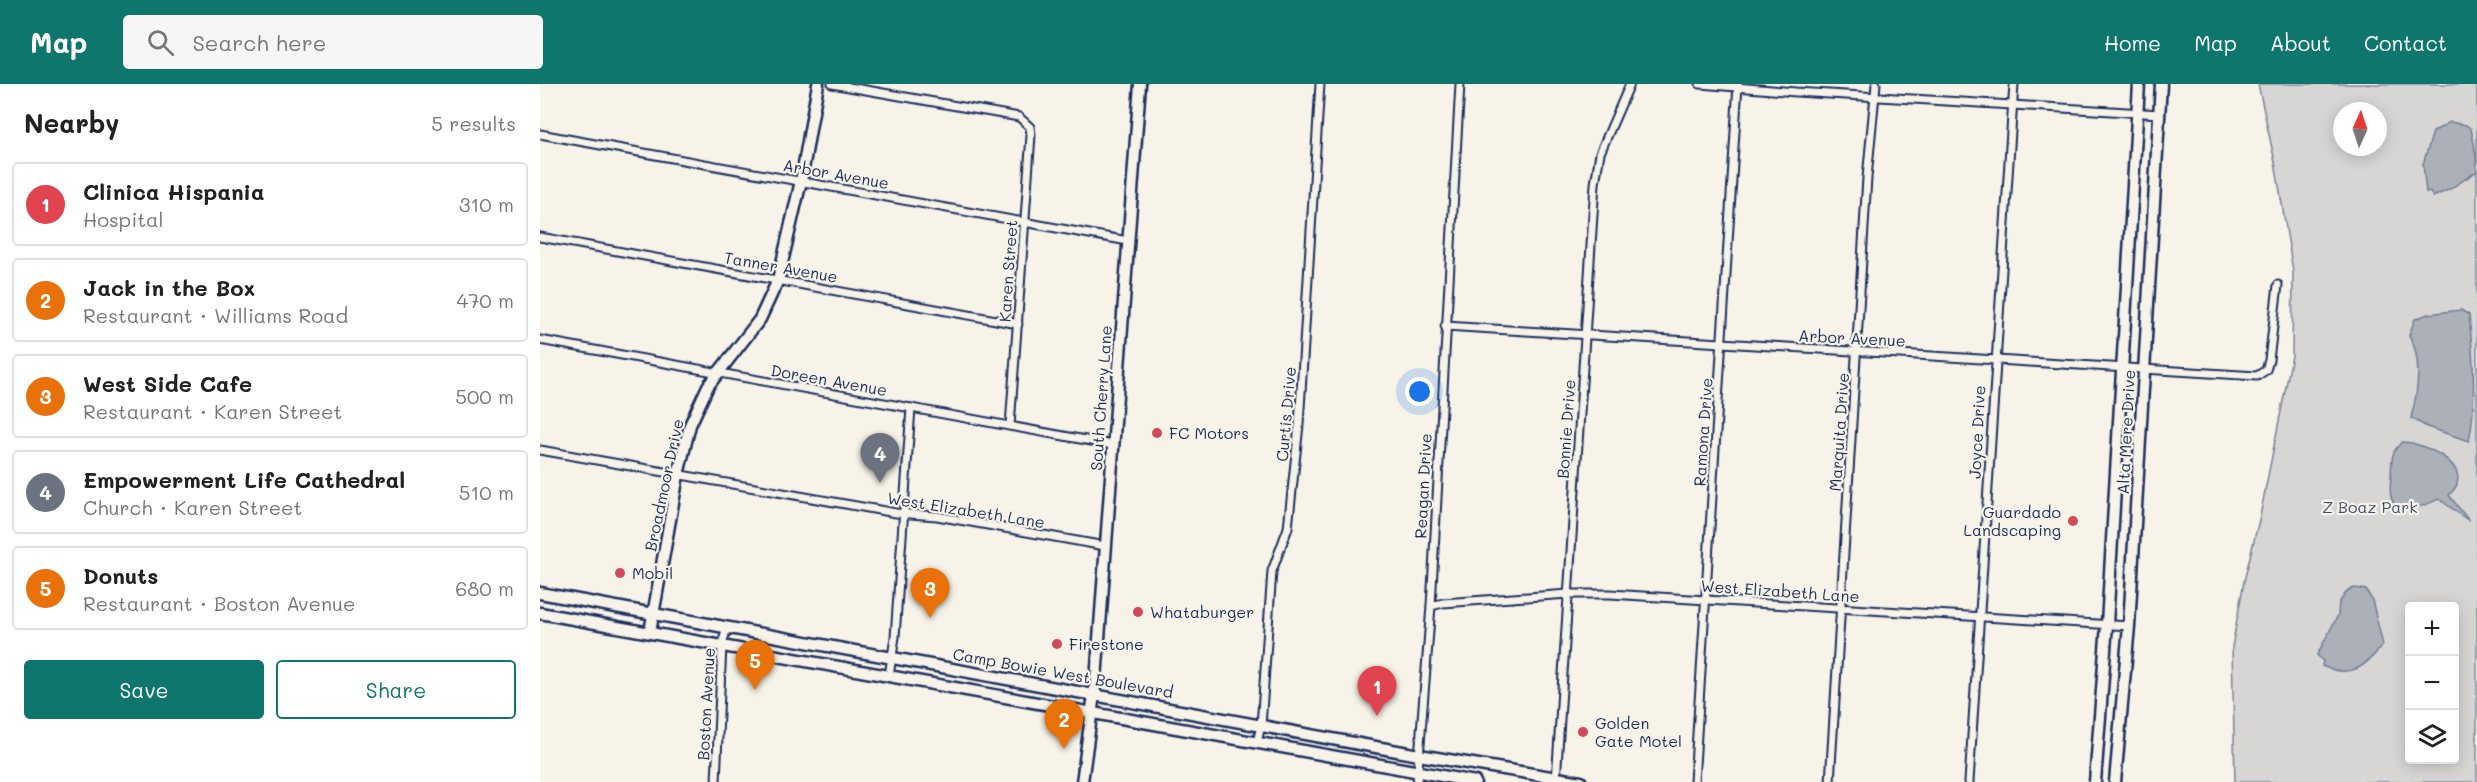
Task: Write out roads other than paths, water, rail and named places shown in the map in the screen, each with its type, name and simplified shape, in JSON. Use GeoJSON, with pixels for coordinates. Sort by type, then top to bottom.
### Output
{"type":"FeatureCollection","features":[{"type":"Feature","properties":{"kind":"main road","name":"Broadmoor Drive"},"geometry":{"type":"LineString","coordinates":[[650,632],[678,475],[694,414],[717,374],[760,319],[778,280],[801,181],[818,84]]}},
{"type":"Feature","properties":{"kind":"main road","name":"South Cherry Lane"},"geometry":{"type":"LineString","coordinates":[[1082,782],[1094,694],[1140,84]]}},
{"type":"Feature","properties":{"kind":"main road","name":"Alta Mere Drive"},"geometry":{"type":"LineString","coordinates":[[2095,782],[2107,624],[2139,84]]}},
{"type":"Feature","properties":{"kind":"main road","name":"Alta Mere Drive"},"geometry":{"type":"LineString","coordinates":[[2115,782],[2129,626],[2162,84]]}},
{"type":"Feature","properties":{"kind":"main road","name":"Camp Bowie West Boulevard"},"geometry":{"type":"LineString","coordinates":[[540,593],[1556,780],[1581,782]]}},
{"type":"Feature","properties":{"kind":"main road","name":"Camp Bowie West Boulevard"},"geometry":{"type":"LineString","coordinates":[[540,613],[1257,742],[1417,776],[1475,782]]}},
{"type":"Feature","properties":{"kind":"street","name":"Karen Street"},"geometry":{"type":"LineString","coordinates":[[832,84],[1019,117],[1025,121],[1031,135],[1010,426]]}},
{"type":"Feature","properties":{"kind":"street","name":"Curtis Drive"},"geometry":{"type":"LineString","coordinates":[[1257,742],[1261,726],[1272,571],[1288,528],[1299,425],[1320,84]]}},
{"type":"Feature","properties":{"kind":"street","name":"Reagan Drive"},"geometry":{"type":"LineString","coordinates":[[1417,776],[1431,606],[1460,84]]}},
{"type":"Feature","properties":{"kind":"street","name":"Bonnie Drive"},"geometry":{"type":"LineString","coordinates":[[1556,780],[1595,184],[1600,153],[1630,84]]}},
{"type":"Feature","properties":{"kind":"street"},"geometry":{"type":"LineString","coordinates":[[1700,84],[2160,114]]}},
{"type":"Feature","properties":{"kind":"street","name":"Marquita Drive"},"geometry":{"type":"LineString","coordinates":[[1830,782],[1867,178],[1876,84]]}},
{"type":"Feature","properties":{"kind":"street","name":"Joyce Drive"},"geometry":{"type":"LineString","coordinates":[[1969,782],[2014,84]]}},
{"type":"Feature","properties":{"kind":"street","name":"Ramona Drive"},"geometry":{"type":"LineString","coordinates":[[1694,782],[1738,86]]}},
{"type":"Feature","properties":{"kind":"street","name":"Arbor Avenue"},"geometry":{"type":"LineString","coordinates":[[540,134],[1128,241]]}},
{"type":"Feature","properties":{"kind":"street","name":"Tanner Avenue"},"geometry":{"type":"LineString","coordinates":[[540,237],[1018,324]]}},
{"type":"Feature","properties":{"kind":"street","name":"Arbor Avenue"},"geometry":{"type":"LineString","coordinates":[[1445,326],[1723,345],[2257,376],[2266,370],[2270,360],[2278,285]]}},
{"type":"Feature","properties":{"kind":"street","name":"Doreen Avenue"},"geometry":{"type":"LineString","coordinates":[[540,340],[1113,445]]}},
{"type":"Feature","properties":{"kind":"street"},"geometry":{"type":"LineString","coordinates":[[889,675],[911,408]]}},
{"type":"Feature","properties":{"kind":"street","name":"West Elizabeth Lane"},"geometry":{"type":"LineString","coordinates":[[540,450],[1105,546]]}},
{"type":"Feature","properties":{"kind":"street","name":"West Elizabeth Lane"},"geometry":{"type":"LineString","coordinates":[[1431,606],[1443,603],[1568,594],[1610,594],[2129,626]]}},
{"type":"Feature","properties":{"kind":"street","name":"Boston Avenue"},"geometry":{"type":"LineString","coordinates":[[716,782],[722,645],[727,627]]}},
{"type":"Feature","properties":{"kind":"place","name":"FC Motors"},"geometry":{"type":"Point","coordinates":[1157,433]}},
{"type":"Feature","properties":{"kind":"place","name":"Empowerment Life Cathedral"},"geometry":{"type":"Point","coordinates":[880,483]}},
{"type":"Feature","properties":{"kind":"place","name":"Guardado Landscaping"},"geometry":{"type":"Point","coordinates":[2073,521]}},
{"type":"Feature","properties":{"kind":"place","name":"Mobil"},"geometry":{"type":"Point","coordinates":[620,573]}},
{"type":"Feature","properties":{"kind":"place","name":"Whataburger"},"geometry":{"type":"Point","coordinates":[1138,612]}},
{"type":"Feature","properties":{"kind":"place","name":"West Side Cafe"},"geometry":{"type":"Point","coordinates":[930,618]}},
{"type":"Feature","properties":{"kind":"place","name":"Firestone"},"geometry":{"type":"Point","coordinates":[1057,644]}},
{"type":"Feature","properties":{"kind":"place","name":"Donuts"},"geometry":{"type":"Point","coordinates":[755,690]}},
{"type":"Feature","properties":{"kind":"place","name":"Clinica Hispania"},"geometry":{"type":"Point","coordinates":[1377,716]}},
{"type":"Feature","properties":{"kind":"place","name":"Golden Gate Motel"},"geometry":{"type":"Point","coordinates":[1583,732]}},
{"type":"Feature","properties":{"kind":"place","name":"Jack in the Box"},"geometry":{"type":"Point","coordinates":[1064,749]}},
{"type":"Feature","properties":{"kind":"park label","name":"Z Boaz Park"},"geometry":{"type":"Point","coordinates":[2370,507]}}]}
